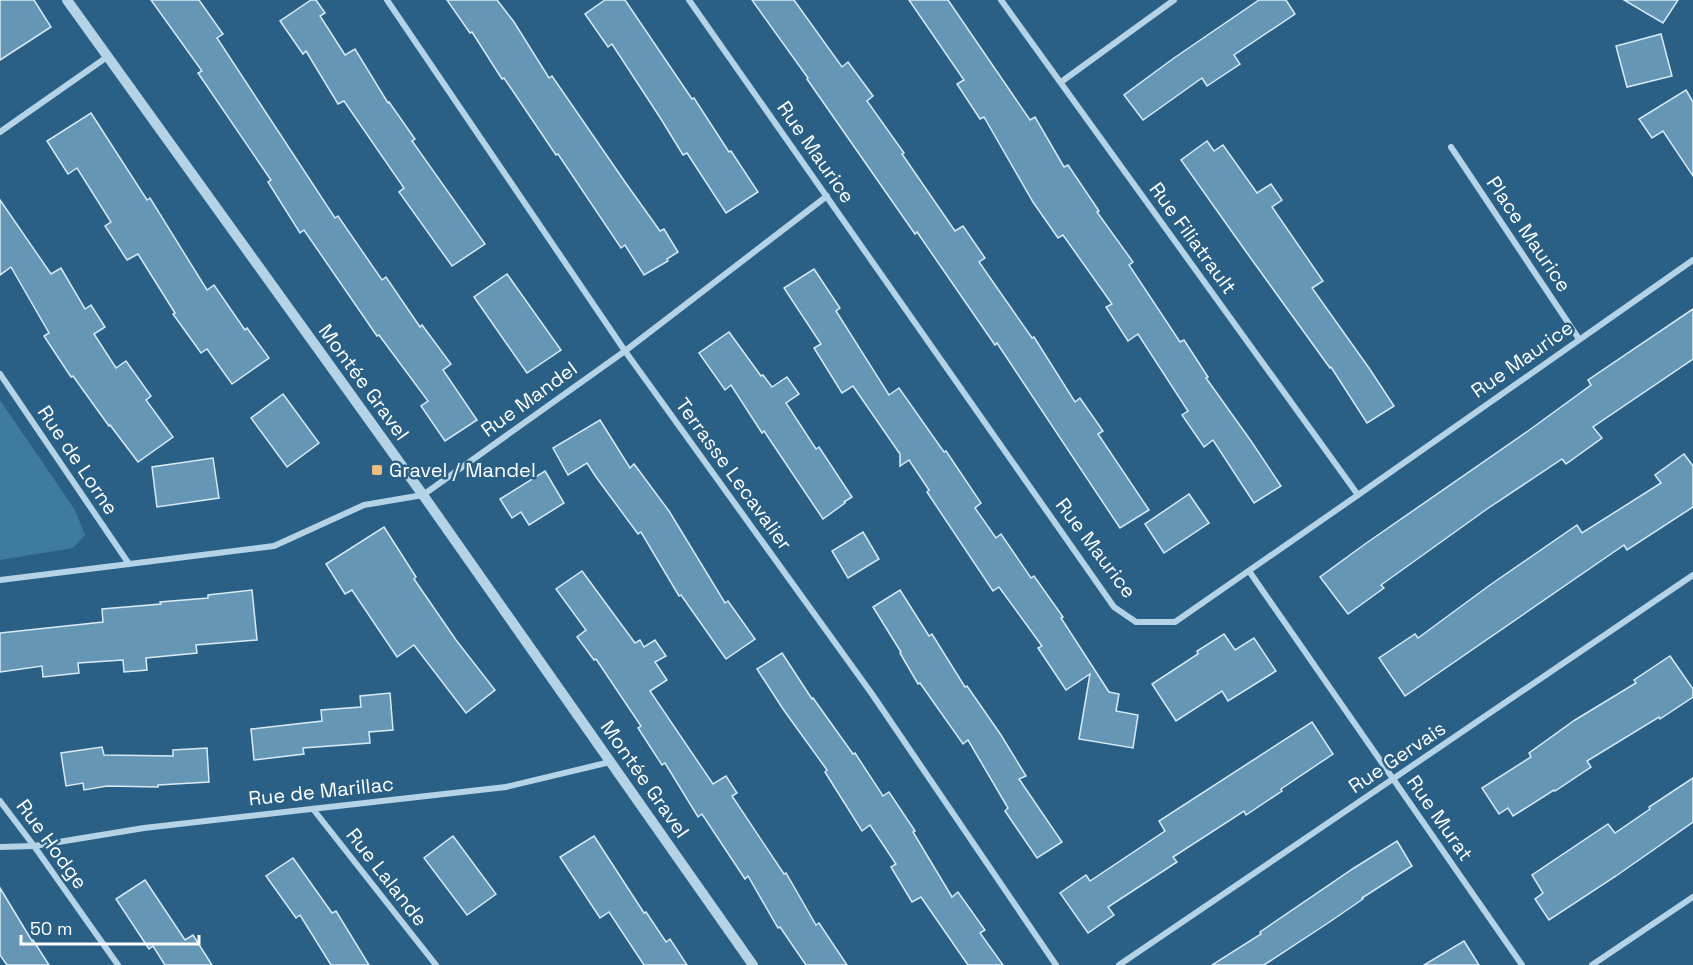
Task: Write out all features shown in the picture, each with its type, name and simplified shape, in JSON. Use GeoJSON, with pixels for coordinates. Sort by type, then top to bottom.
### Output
{"type":"FeatureCollection","features":[{"type":"Feature","properties":{"kind":"street","name":"Montée Gravel"},"geometry":{"type":"LineString","coordinates":[[67,0],[423,495],[753,965]]}},
{"type":"Feature","properties":{"kind":"street","name":"Terrasse Lecavalier"},"geometry":{"type":"LineString","coordinates":[[387,0],[625,351],[873,694],[1056,965]]}},
{"type":"Feature","properties":{"kind":"street","name":"Rue Maurice"},"geometry":{"type":"LineString","coordinates":[[689,0],[1114,607],[1136,622],[1174,622],[1249,572],[1693,260]]}},
{"type":"Feature","properties":{"kind":"street","name":"Rue Filiatrault"},"geometry":{"type":"LineString","coordinates":[[1001,0],[1358,495]]}},
{"type":"Feature","properties":{"kind":"street"},"geometry":{"type":"LineString","coordinates":[[1061,82],[1174,0]]}},
{"type":"Feature","properties":{"kind":"street"},"geometry":{"type":"LineString","coordinates":[[0,132],[107,57]]}},
{"type":"Feature","properties":{"kind":"street","name":"Place Maurice"},"geometry":{"type":"LineString","coordinates":[[1450,147],[1580,339]]}},
{"type":"Feature","properties":{"kind":"street","name":"Rue Mandel"},"geometry":{"type":"LineString","coordinates":[[0,580],[274,546],[364,505],[423,495],[625,351],[827,196]]}},
{"type":"Feature","properties":{"kind":"street","name":"Rue de Lorne"},"geometry":{"type":"LineString","coordinates":[[0,374],[129,564]]}},
{"type":"Feature","properties":{"kind":"street","name":"Rue Murat"},"geometry":{"type":"LineString","coordinates":[[1249,572],[1522,965]]}},
{"type":"Feature","properties":{"kind":"street","name":"Rue Gervais"},"geometry":{"type":"LineString","coordinates":[[1119,965],[1693,575]]}},
{"type":"Feature","properties":{"kind":"street","name":"Rue de Marillac"},"geometry":{"type":"LineString","coordinates":[[0,847],[34,846],[144,828],[506,787],[611,762]]}},
{"type":"Feature","properties":{"kind":"street","name":"Rue Hodge"},"geometry":{"type":"LineString","coordinates":[[0,801],[118,965]]}},
{"type":"Feature","properties":{"kind":"street","name":"Rue Lalande"},"geometry":{"type":"LineString","coordinates":[[313,809],[436,965]]}},
{"type":"Feature","properties":{"kind":"street"},"geometry":{"type":"LineString","coordinates":[[1592,965],[1693,897]]}},
{"type":"Feature","properties":{"kind":"shaded area"},"geometry":{"type":"Polygon","coordinates":[[[0,400],[75,510],[85,535],[73,548],[0,560],[0,400]]]}},
{"type":"Feature","properties":{"kind":"building"},"geometry":{"type":"Polygon","coordinates":[[[0,0],[34,0],[51,27],[0,60],[0,0]]]}},
{"type":"Feature","properties":{"kind":"building"},"geometry":{"type":"Polygon","coordinates":[[[151,0],[199,0],[223,34],[217,38],[335,218],[338,216],[382,280],[386,277],[420,327],[422,325],[451,364],[443,370],[477,420],[445,441],[421,406],[428,401],[379,335],[377,336],[304,230],[300,233],[268,182],[271,180],[198,73],[202,71],[151,0]]]}},
{"type":"Feature","properties":{"kind":"building"},"geometry":{"type":"Polygon","coordinates":[[[311,0],[316,0],[325,13],[320,16],[345,55],[355,49],[388,103],[415,139],[412,141],[485,244],[452,266],[399,192],[404,188],[344,101],[338,104],[306,51],[303,54],[280,21],[311,0]]]}},
{"type":"Feature","properties":{"kind":"building"},"geometry":{"type":"Polygon","coordinates":[[[447,0],[497,0],[514,22],[549,78],[552,76],[660,231],[664,229],[678,252],[667,259],[668,261],[644,275],[625,245],[621,248],[558,154],[556,155],[472,32],[470,33],[447,0]]]}},
{"type":"Feature","properties":{"kind":"building"},"geometry":{"type":"Polygon","coordinates":[[[605,0],[625,0],[758,192],[726,213],[687,153],[683,155],[612,44],[608,47],[585,14],[605,0]]]}},
{"type":"Feature","properties":{"kind":"building"},"geometry":{"type":"Polygon","coordinates":[[[752,0],[794,0],[842,67],[848,62],[873,96],[867,101],[904,153],[902,154],[955,231],[963,226],[985,258],[979,262],[1032,338],[1034,337],[1075,402],[1080,398],[1103,431],[1098,434],[1149,510],[1120,528],[997,343],[995,345],[917,232],[915,234],[752,0]]]}},
{"type":"Feature","properties":{"kind":"building"},"geometry":{"type":"Polygon","coordinates":[[[909,0],[948,0],[1030,120],[1035,117],[1064,167],[1068,165],[1099,211],[1097,212],[1133,262],[1129,265],[1180,342],[1184,340],[1208,377],[1206,378],[1281,486],[1254,503],[1213,440],[1204,447],[1182,415],[1188,411],[1138,334],[1128,341],[1106,307],[1112,304],[1063,235],[1058,238],[1033,202],[984,117],[980,119],[957,84],[964,80],[909,0]]]}},
{"type":"Feature","properties":{"kind":"building"},"geometry":{"type":"Polygon","coordinates":[[[1259,0],[1286,0],[1295,14],[1234,55],[1240,64],[1207,86],[1202,78],[1143,120],[1124,95],[1259,0]]]}},
{"type":"Feature","properties":{"kind":"building"},"geometry":{"type":"Polygon","coordinates":[[[1624,0],[1678,0],[1663,23],[1624,0]]]}},
{"type":"Feature","properties":{"kind":"building"},"geometry":{"type":"Polygon","coordinates":[[[1661,34],[1672,76],[1627,87],[1616,46],[1661,34]]]}},
{"type":"Feature","properties":{"kind":"building"},"geometry":{"type":"Polygon","coordinates":[[[1686,90],[1693,102],[1693,176],[1663,131],[1652,138],[1639,119],[1686,90]]]}},
{"type":"Feature","properties":{"kind":"building"},"geometry":{"type":"Polygon","coordinates":[[[91,113],[147,200],[150,198],[207,290],[214,285],[245,330],[247,328],[269,358],[232,384],[207,349],[201,353],[173,314],[175,313],[138,254],[127,260],[105,226],[111,222],[77,168],[68,174],[47,141],[91,113]]]}},
{"type":"Feature","properties":{"kind":"building"},"geometry":{"type":"Polygon","coordinates":[[[1207,141],[1214,151],[1223,145],[1257,193],[1271,184],[1282,200],[1272,207],[1323,281],[1312,288],[1394,406],[1367,423],[1331,367],[1181,160],[1207,141]]]}},
{"type":"Feature","properties":{"kind":"building"},"geometry":{"type":"Polygon","coordinates":[[[0,200],[51,274],[61,268],[85,309],[91,305],[105,327],[94,334],[116,368],[126,361],[151,396],[146,400],[173,437],[138,462],[73,376],[71,377],[44,336],[49,333],[11,267],[0,275],[0,200]]]}},
{"type":"Feature","properties":{"kind":"building"},"geometry":{"type":"Polygon","coordinates":[[[814,269],[840,308],[836,311],[889,395],[899,388],[981,503],[975,508],[996,538],[1001,534],[1031,578],[1034,576],[1063,617],[1061,618],[1109,692],[1119,694],[1116,711],[1138,715],[1133,748],[1079,739],[1090,674],[1066,690],[1038,648],[1042,646],[999,587],[993,591],[927,492],[929,490],[909,460],[900,466],[900,454],[853,386],[842,393],[814,348],[821,344],[784,288],[814,269]]]}},
{"type":"Feature","properties":{"kind":"building"},"geometry":{"type":"Polygon","coordinates":[[[507,274],[561,350],[527,373],[474,297],[507,274]]]}},
{"type":"Feature","properties":{"kind":"building"},"geometry":{"type":"Polygon","coordinates":[[[1693,309],[1693,359],[1593,427],[1602,438],[1566,464],[1562,459],[1487,509],[1381,585],[1384,588],[1348,614],[1320,577],[1591,385],[1588,380],[1693,309]]]}},
{"type":"Feature","properties":{"kind":"building"},"geometry":{"type":"Polygon","coordinates":[[[729,332],[761,376],[763,375],[772,387],[787,377],[799,394],[786,403],[816,449],[819,447],[852,497],[823,519],[731,385],[725,390],[699,353],[729,332]]]}},
{"type":"Feature","properties":{"kind":"building"},"geometry":{"type":"Polygon","coordinates":[[[283,394],[319,443],[287,467],[251,418],[283,394]]]}},
{"type":"Feature","properties":{"kind":"building"},"geometry":{"type":"Polygon","coordinates":[[[600,420],[630,468],[634,464],[669,511],[725,603],[728,601],[755,639],[726,659],[681,595],[679,596],[641,532],[638,534],[587,463],[568,475],[553,448],[600,420]]]}},
{"type":"Feature","properties":{"kind":"building"},"geometry":{"type":"Polygon","coordinates":[[[1684,454],[1693,466],[1693,507],[1627,550],[1624,545],[1405,696],[1379,658],[1415,634],[1418,638],[1577,525],[1582,533],[1661,483],[1655,475],[1684,454]]]}},
{"type":"Feature","properties":{"kind":"building"},"geometry":{"type":"Polygon","coordinates":[[[213,458],[219,498],[157,507],[152,467],[213,458]]]}},
{"type":"Feature","properties":{"kind":"building"},"geometry":{"type":"Polygon","coordinates":[[[545,471],[564,503],[529,525],[521,512],[512,518],[500,499],[545,471]]]}},
{"type":"Feature","properties":{"kind":"building"},"geometry":{"type":"Polygon","coordinates":[[[1189,494],[1209,523],[1164,553],[1145,524],[1189,494]]]}},
{"type":"Feature","properties":{"kind":"building"},"geometry":{"type":"Polygon","coordinates":[[[384,527],[416,577],[414,579],[456,640],[495,690],[466,713],[414,645],[397,657],[352,590],[345,594],[326,564],[384,527]]]}},
{"type":"Feature","properties":{"kind":"building"},"geometry":{"type":"Polygon","coordinates":[[[863,532],[879,559],[848,578],[832,551],[863,532]]]}},
{"type":"Feature","properties":{"kind":"building"},"geometry":{"type":"Polygon","coordinates":[[[582,571],[635,643],[640,640],[644,647],[655,640],[666,656],[655,662],[667,680],[650,691],[713,784],[726,776],[737,793],[732,796],[784,874],[786,873],[816,925],[819,923],[847,965],[806,965],[780,927],[778,928],[748,876],[745,879],[702,814],[698,817],[665,763],[662,765],[638,728],[641,726],[596,659],[594,660],[577,637],[586,630],[556,589],[582,571]]]}},
{"type":"Feature","properties":{"kind":"building"},"geometry":{"type":"Polygon","coordinates":[[[252,590],[257,640],[196,645],[197,653],[146,658],[147,670],[124,672],[123,660],[78,663],[79,673],[43,677],[42,666],[0,672],[0,633],[103,622],[102,609],[161,604],[160,602],[208,598],[208,595],[252,590]]]}},
{"type":"Feature","properties":{"kind":"building"},"geometry":{"type":"Polygon","coordinates":[[[900,590],[929,636],[932,634],[965,687],[967,686],[1001,735],[1026,776],[1019,779],[1062,842],[1037,858],[1005,811],[1008,808],[968,740],[963,744],[920,683],[918,684],[873,607],[900,590]]]}},
{"type":"Feature","properties":{"kind":"building"},"geometry":{"type":"Polygon","coordinates":[[[1224,634],[1235,650],[1254,638],[1276,671],[1228,701],[1222,691],[1176,721],[1152,684],[1224,634]]]}},
{"type":"Feature","properties":{"kind":"building"},"geometry":{"type":"Polygon","coordinates":[[[782,653],[812,699],[853,754],[855,753],[883,796],[889,792],[915,831],[913,832],[952,897],[958,892],[985,930],[980,933],[1003,965],[968,965],[921,897],[912,902],[891,867],[896,864],[870,825],[862,831],[825,772],[827,770],[757,669],[782,653]]]}},
{"type":"Feature","properties":{"kind":"building"},"geometry":{"type":"Polygon","coordinates":[[[1670,656],[1693,689],[1693,697],[1587,761],[1591,767],[1555,791],[1513,816],[1508,808],[1499,814],[1482,788],[1531,757],[1529,753],[1575,720],[1636,683],[1634,680],[1670,656]]]}},
{"type":"Feature","properties":{"kind":"building"},"geometry":{"type":"Polygon","coordinates":[[[390,693],[393,730],[369,732],[370,743],[303,748],[304,754],[254,760],[251,729],[322,721],[321,710],[361,707],[360,696],[390,693]]]}},
{"type":"Feature","properties":{"kind":"building"},"geometry":{"type":"Polygon","coordinates":[[[1312,722],[1333,754],[1246,815],[1244,811],[1173,857],[1177,862],[1108,907],[1114,915],[1088,933],[1060,893],[1086,875],[1090,881],[1165,831],[1159,821],[1312,722]]]}},
{"type":"Feature","properties":{"kind":"building"},"geometry":{"type":"Polygon","coordinates":[[[102,747],[104,755],[173,756],[173,750],[207,748],[209,782],[158,785],[158,787],[107,786],[84,790],[83,783],[66,786],[61,753],[102,747]]]}},
{"type":"Feature","properties":{"kind":"building"},"geometry":{"type":"Polygon","coordinates":[[[1693,778],[1693,822],[1549,920],[1535,899],[1543,893],[1532,875],[1608,824],[1615,833],[1693,778]]]}},
{"type":"Feature","properties":{"kind":"building"},"geometry":{"type":"Polygon","coordinates":[[[453,836],[496,894],[467,915],[424,858],[453,836]]]}},
{"type":"Feature","properties":{"kind":"building"},"geometry":{"type":"Polygon","coordinates":[[[594,836],[644,913],[646,912],[666,942],[670,939],[687,965],[644,965],[609,912],[600,918],[560,857],[594,836]]]}},
{"type":"Feature","properties":{"kind":"building"},"geometry":{"type":"Polygon","coordinates":[[[1397,841],[1412,866],[1328,923],[1264,965],[1212,965],[1261,934],[1260,932],[1397,841]]]}},
{"type":"Feature","properties":{"kind":"building"},"geometry":{"type":"Polygon","coordinates":[[[293,858],[332,913],[336,911],[369,965],[331,965],[300,915],[296,918],[266,876],[293,858]]]}},
{"type":"Feature","properties":{"kind":"building"},"geometry":{"type":"Polygon","coordinates":[[[145,880],[185,940],[193,935],[212,965],[165,965],[153,946],[149,949],[116,899],[145,880]]]}},
{"type":"Feature","properties":{"kind":"building"},"geometry":{"type":"Polygon","coordinates":[[[0,888],[49,965],[7,965],[0,955],[0,888]]]}},
{"type":"Feature","properties":{"kind":"building"},"geometry":{"type":"Polygon","coordinates":[[[1464,941],[1479,965],[1424,965],[1464,941]]]}},
{"type":"Feature","properties":{"kind":"place","name":"Gravel / Mandel"},"geometry":{"type":"Point","coordinates":[377,470]}}]}
